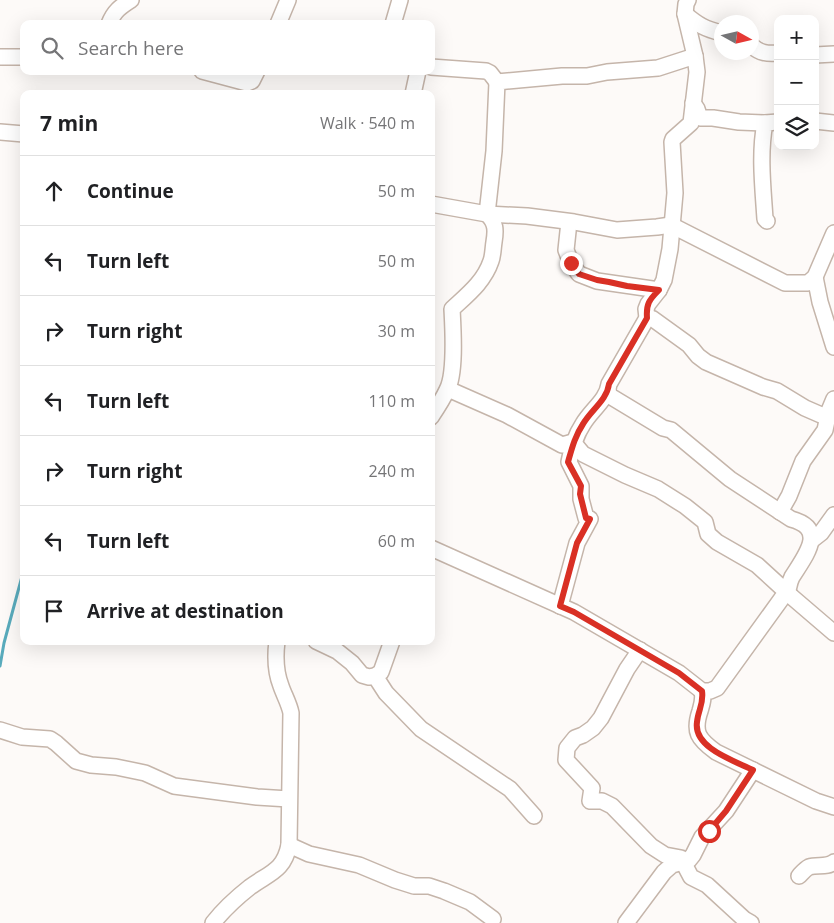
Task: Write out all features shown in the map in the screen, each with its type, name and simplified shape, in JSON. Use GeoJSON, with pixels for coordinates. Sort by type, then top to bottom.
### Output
{"type":"FeatureCollection","features":[{"type":"Feature","properties":{"kind":"street"},"geometry":{"type":"LineString","coordinates":[[111,20],[113,14],[120,7],[131,0]]}},
{"type":"Feature","properties":{"kind":"street"},"geometry":{"type":"LineString","coordinates":[[280,20],[288,0]]}},
{"type":"Feature","properties":{"kind":"street"},"geometry":{"type":"LineString","coordinates":[[394,20],[400,0]]}},
{"type":"Feature","properties":{"kind":"street"},"geometry":{"type":"LineString","coordinates":[[686,7],[697,24],[714,31]]}},
{"type":"Feature","properties":{"kind":"street"},"geometry":{"type":"LineString","coordinates":[[560,606],[577,543],[590,519],[586,518],[580,494],[581,486],[568,462],[574,442],[583,423],[608,391],[609,384],[647,318],[646,308],[648,304],[664,280],[670,249],[674,193],[672,142],[690,123],[697,72],[696,56],[686,7]]}},
{"type":"Feature","properties":{"kind":"street"},"geometry":{"type":"LineString","coordinates":[[759,52],[774,54]]}},
{"type":"Feature","properties":{"kind":"street"},"geometry":{"type":"LineString","coordinates":[[819,55],[834,54]]}},
{"type":"Feature","properties":{"kind":"street"},"geometry":{"type":"LineString","coordinates":[[497,82],[562,76],[587,76],[607,72],[658,68],[696,56]]}},
{"type":"Feature","properties":{"kind":"street"},"geometry":{"type":"LineString","coordinates":[[0,57],[20,57]]}},
{"type":"Feature","properties":{"kind":"street"},"geometry":{"type":"LineString","coordinates":[[435,67],[486,71],[497,82],[494,151],[487,214]]}},
{"type":"Feature","properties":{"kind":"street"},"geometry":{"type":"LineString","coordinates":[[217,75],[247,83],[252,81],[255,75]]}},
{"type":"Feature","properties":{"kind":"street"},"geometry":{"type":"LineString","coordinates":[[414,90],[417,75]]}},
{"type":"Feature","properties":{"kind":"street"},"geometry":{"type":"LineString","coordinates":[[693,103],[700,118],[771,123],[762,142],[762,189],[765,219],[767,221]]}},
{"type":"Feature","properties":{"kind":"street"},"geometry":{"type":"LineString","coordinates":[[819,121],[834,123]]}},
{"type":"Feature","properties":{"kind":"street"},"geometry":{"type":"LineString","coordinates":[[0,132],[20,134]]}},
{"type":"Feature","properties":{"kind":"street"},"geometry":{"type":"LineString","coordinates":[[435,205],[487,214],[527,216],[616,230],[671,225],[785,283],[808,283],[815,277],[834,234]]}},
{"type":"Feature","properties":{"kind":"street"},"geometry":{"type":"LineString","coordinates":[[435,410],[448,389],[452,371],[452,309],[476,286],[492,260],[496,235],[495,225],[487,214]]}},
{"type":"Feature","properties":{"kind":"street"},"geometry":{"type":"LineString","coordinates":[[568,222],[566,250],[571,263],[579,274],[597,280],[659,290]]}},
{"type":"Feature","properties":{"kind":"street"},"geometry":{"type":"LineString","coordinates":[[815,277],[820,302],[834,347]]}},
{"type":"Feature","properties":{"kind":"street"},"geometry":{"type":"LineString","coordinates":[[647,318],[653,319],[689,345],[706,362],[763,387],[777,391],[805,408],[828,418]]}},
{"type":"Feature","properties":{"kind":"street"},"geometry":{"type":"LineString","coordinates":[[448,389],[508,415],[562,445],[574,442]]}},
{"type":"Feature","properties":{"kind":"street"},"geometry":{"type":"LineString","coordinates":[[608,391],[610,396],[663,428],[671,430],[730,479],[791,519],[801,522],[810,530],[822,536]]}},
{"type":"Feature","properties":{"kind":"street"},"geometry":{"type":"LineString","coordinates":[[780,512],[803,462],[825,430],[834,399]]}},
{"type":"Feature","properties":{"kind":"street"},"geometry":{"type":"LineString","coordinates":[[574,442],[583,454],[658,490],[685,506],[705,522],[708,534],[717,542],[757,565],[834,633]]}},
{"type":"Feature","properties":{"kind":"street"},"geometry":{"type":"LineString","coordinates":[[435,550],[574,612],[679,673],[702,691],[710,691],[717,688],[782,598],[788,593],[790,581],[809,549],[822,536],[834,515]]}},
{"type":"Feature","properties":{"kind":"street"},"geometry":{"type":"LineString","coordinates":[[213,923],[235,899],[277,869],[284,862],[288,854],[290,845],[291,713],[275,666],[277,645]]}},
{"type":"Feature","properties":{"kind":"street"},"geometry":{"type":"LineString","coordinates":[[324,645],[337,651],[362,674],[369,676],[374,676],[381,672],[391,645]]}},
{"type":"Feature","properties":{"kind":"street"},"geometry":{"type":"LineString","coordinates":[[640,650],[627,669],[601,718],[593,728],[575,738],[567,748],[566,760],[592,788],[590,801],[602,801],[612,806],[651,846],[665,855],[681,858],[691,876],[707,885],[744,919],[751,923]]}},
{"type":"Feature","properties":{"kind":"street"},"geometry":{"type":"LineString","coordinates":[[374,676],[386,693],[421,729],[510,789],[534,816]]}},
{"type":"Feature","properties":{"kind":"street"},"geometry":{"type":"LineString","coordinates":[[702,691],[703,702],[696,723],[698,734],[705,744],[716,752],[816,801],[834,807]]}},
{"type":"Feature","properties":{"kind":"street"},"geometry":{"type":"LineString","coordinates":[[0,730],[22,737],[50,740],[56,743],[76,762],[144,773],[174,786],[257,797],[289,799]]}},
{"type":"Feature","properties":{"kind":"street"},"geometry":{"type":"LineString","coordinates":[[626,923],[672,864],[689,860],[702,837],[726,811],[753,770]]}},
{"type":"Feature","properties":{"kind":"street"},"geometry":{"type":"LineString","coordinates":[[290,845],[309,854],[359,865],[414,886],[429,886],[444,891],[470,902],[493,919]]}},
{"type":"Feature","properties":{"kind":"street"},"geometry":{"type":"LineString","coordinates":[[799,876],[807,868],[818,865],[830,865],[834,862]]}},
{"type":"Feature","properties":{"kind":"waterway"},"geometry":{"type":"LineString","coordinates":[[0,666],[4,643],[20,584]]}},
{"type":"Feature","properties":{"kind":"route"},"geometry":{"type":"LineString","coordinates":[[571,263],[579,274],[597,280],[659,290],[648,304],[646,308],[647,318],[609,384],[608,391],[583,423],[574,442],[568,462],[581,486],[580,494],[586,518],[590,519],[577,543],[560,606],[574,612],[679,673],[702,691],[703,702],[696,723],[698,734],[705,744],[716,752],[753,770],[726,811],[709,831]]}}]}
